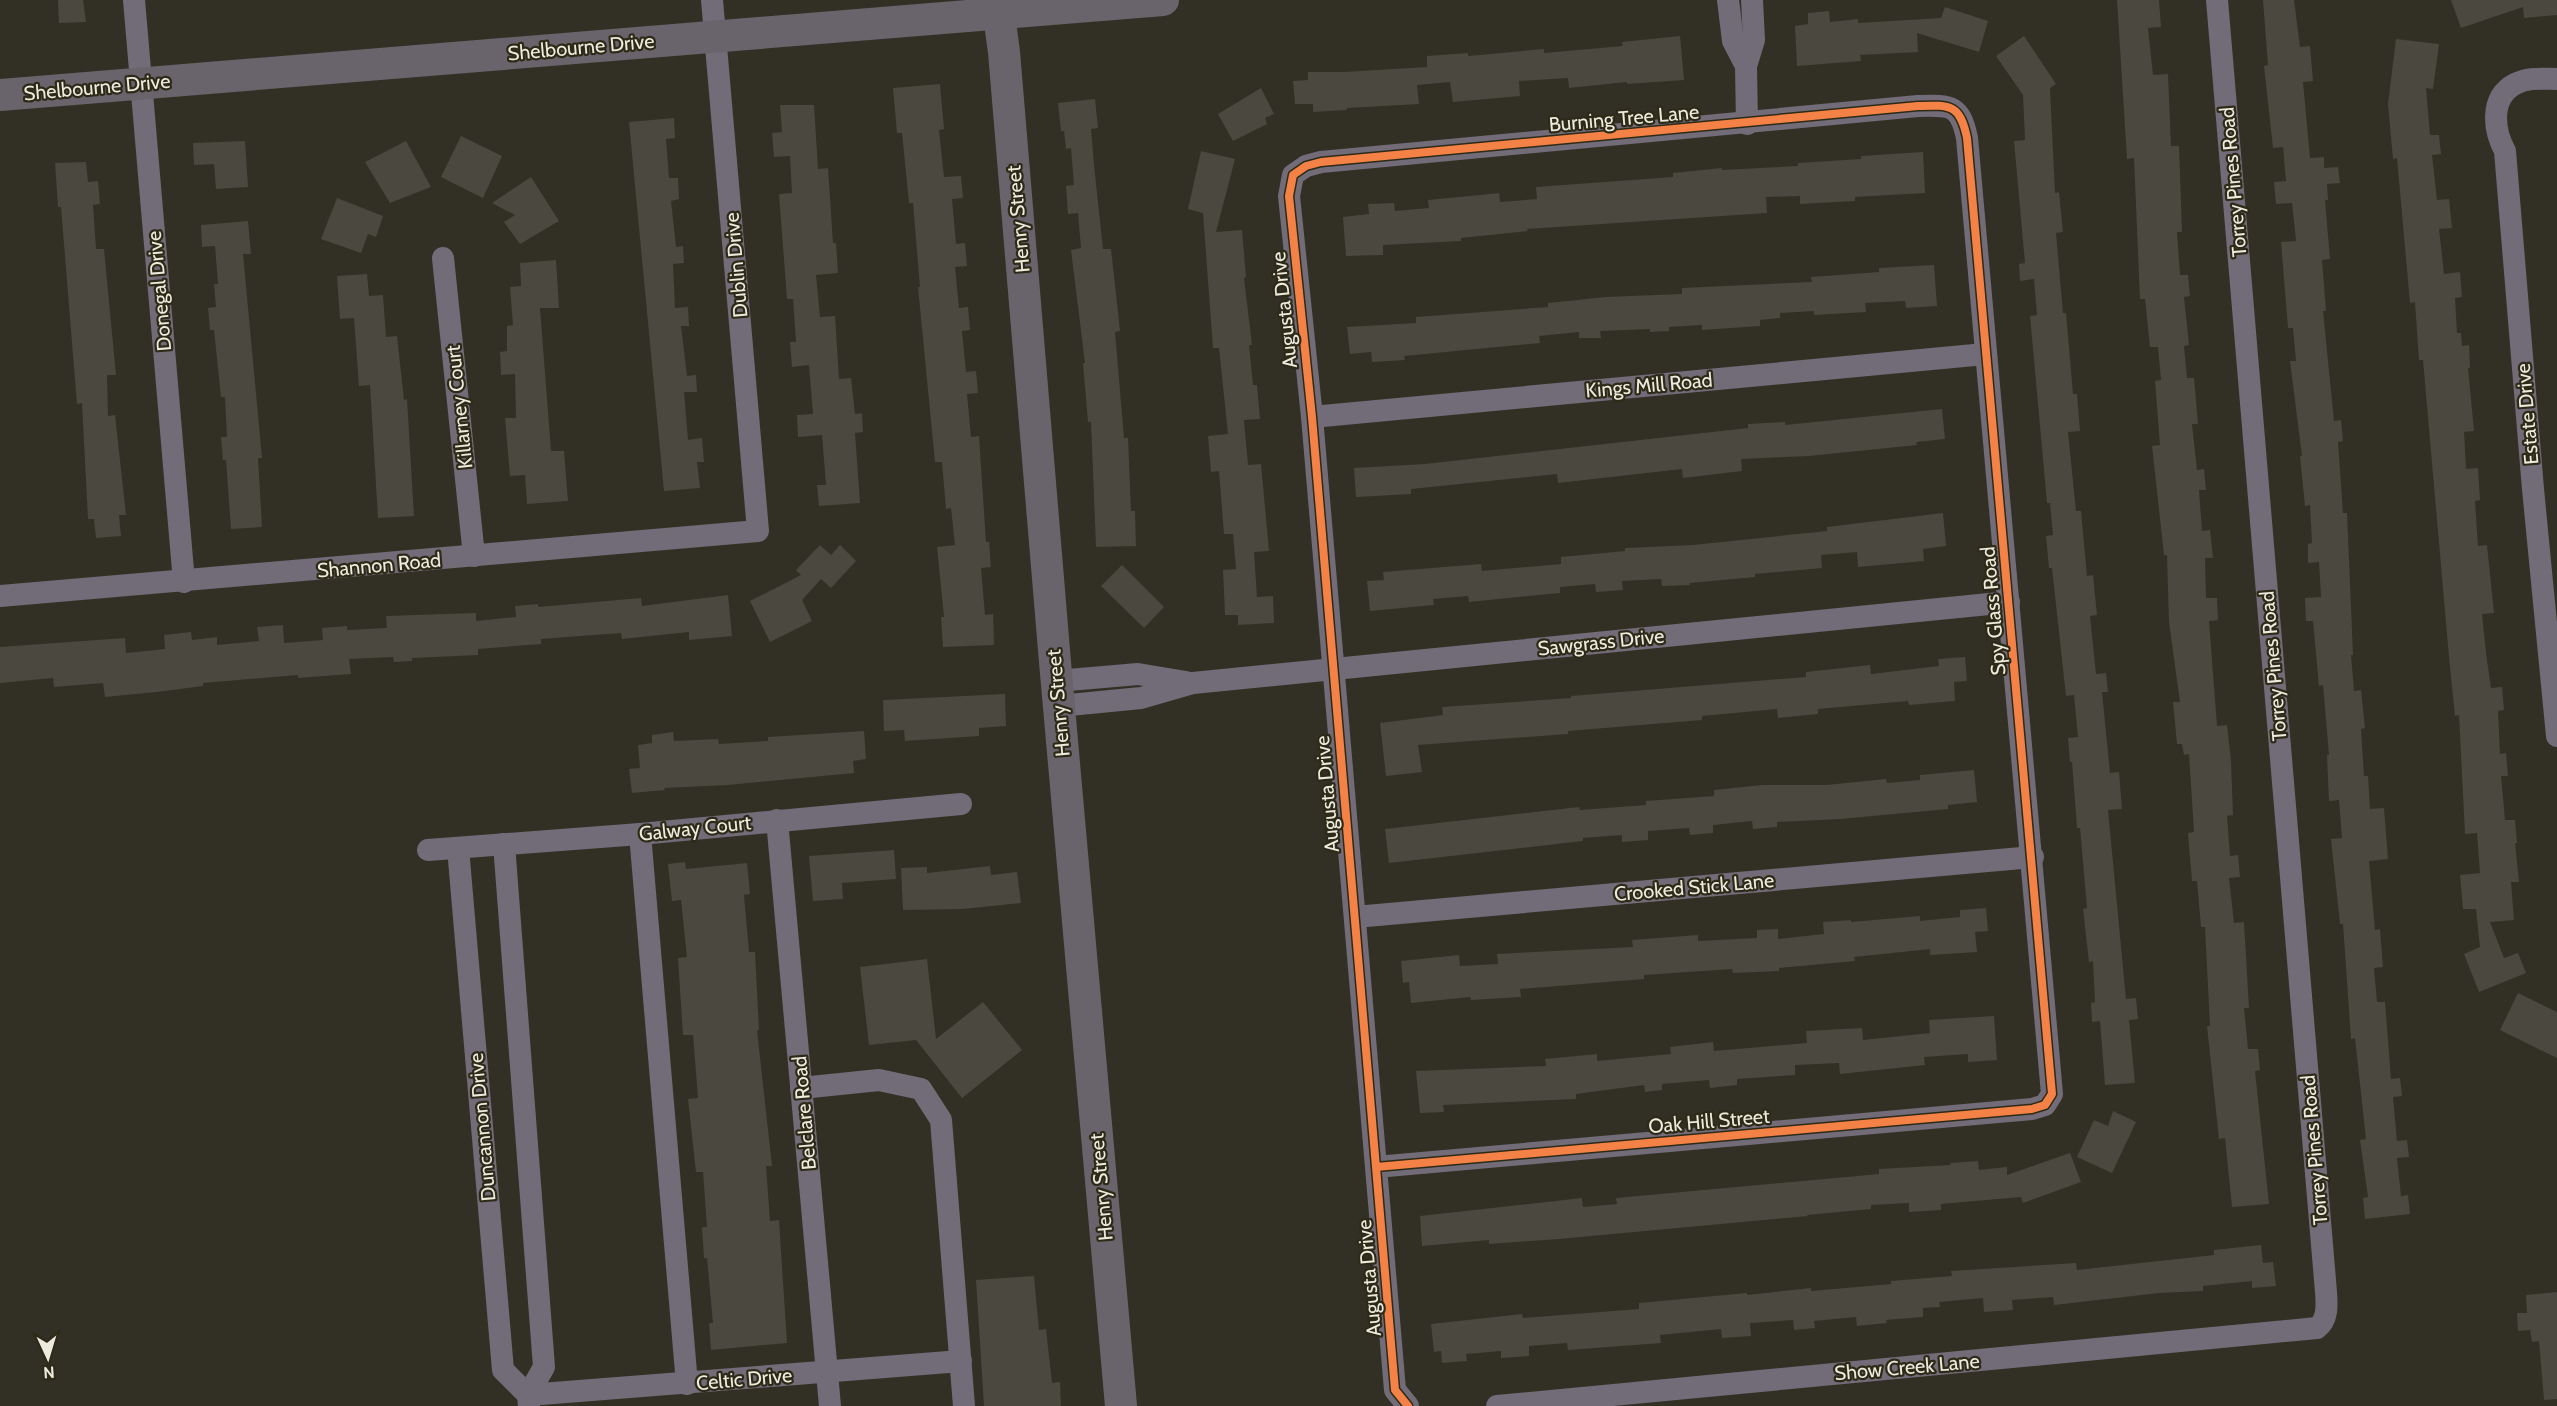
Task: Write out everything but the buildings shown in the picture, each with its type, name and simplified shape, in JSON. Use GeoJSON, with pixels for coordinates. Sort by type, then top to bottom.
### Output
{"type":"FeatureCollection","features":[{"type":"Feature","properties":{"kind":"street","name":"Donegal Drive"},"geometry":{"type":"LineString","coordinates":[[134,0],[184,582]]}},
{"type":"Feature","properties":{"kind":"street","name":"Dublin Drive"},"geometry":{"type":"LineString","coordinates":[[712,0],[758,531]]}},
{"type":"Feature","properties":{"kind":"street","name":"Shelbourne Drive"},"geometry":{"type":"LineString","coordinates":[[0,95],[716,36],[997,7],[1163,0]]}},
{"type":"Feature","properties":{"kind":"street"},"geometry":{"type":"LineString","coordinates":[[1728,0],[1733,41],[1746,66]]}},
{"type":"Feature","properties":{"kind":"street"},"geometry":{"type":"LineString","coordinates":[[1747,124],[1746,66],[1754,40],[1752,0]]}},
{"type":"Feature","properties":{"kind":"street","name":"Torrey Pines Road"},"geometry":{"type":"LineString","coordinates":[[2217,0],[2327,1300],[2322,1324],[2317,1328]]}},
{"type":"Feature","properties":{"kind":"street","name":"Henry Street"},"geometry":{"type":"LineString","coordinates":[[997,7],[1004,52],[1121,1406]]}},
{"type":"Feature","properties":{"kind":"street","name":"Estate Drive"},"geometry":{"type":"LineString","coordinates":[[2557,79],[2531,79],[2515,84],[2499,102],[2495,120],[2497,136],[2505,152],[2553,659],[2557,736]]}},
{"type":"Feature","properties":{"kind":"street","name":"Burning Tree Lane"},"geometry":{"type":"LineString","coordinates":[[1293,175],[1306,166],[1321,162],[1747,124],[1918,106],[1942,106],[1959,113]]}},
{"type":"Feature","properties":{"kind":"street","name":"Spy Glass Road"},"geometry":{"type":"LineString","coordinates":[[1959,113],[1967,138],[1985,354],[2033,857],[2052,1095],[2045,1105]]}},
{"type":"Feature","properties":{"kind":"street","name":"Augusta Drive"},"geometry":{"type":"LineString","coordinates":[[1293,175],[1289,196],[1312,417],[1395,1390],[1408,1406]]}},
{"type":"Feature","properties":{"kind":"street","name":"Killarney Court"},"geometry":{"type":"LineString","coordinates":[[443,258],[474,556]]}},
{"type":"Feature","properties":{"kind":"street","name":"Kings Mill Road"},"geometry":{"type":"LineString","coordinates":[[1312,417],[1985,354]]}},
{"type":"Feature","properties":{"kind":"street","name":"Shannon Road"},"geometry":{"type":"LineString","coordinates":[[0,596],[758,531]]}},
{"type":"Feature","properties":{"kind":"street","name":"Sawgrass Drive"},"geometry":{"type":"LineString","coordinates":[[1058,694],[1138,674],[1193,683],[2009,602]]}},
{"type":"Feature","properties":{"kind":"street","name":"Galway Court"},"geometry":{"type":"LineString","coordinates":[[428,850],[640,834],[960,804]]}},
{"type":"Feature","properties":{"kind":"street","name":"Belclare Road"},"geometry":{"type":"LineString","coordinates":[[777,820],[830,1406]]}},
{"type":"Feature","properties":{"kind":"street"},"geometry":{"type":"LineString","coordinates":[[640,834],[687,1384]]}},
{"type":"Feature","properties":{"kind":"street"},"geometry":{"type":"LineString","coordinates":[[504,844],[544,1367],[528,1400]]}},
{"type":"Feature","properties":{"kind":"street","name":"Duncannon Drive"},"geometry":{"type":"LineString","coordinates":[[458,848],[502,1370],[528,1400]]}},
{"type":"Feature","properties":{"kind":"street","name":"Crooked Stick Lane"},"geometry":{"type":"LineString","coordinates":[[1355,917],[2033,857]]}},
{"type":"Feature","properties":{"kind":"street"},"geometry":{"type":"LineString","coordinates":[[801,1088],[879,1080],[921,1089],[941,1120],[964,1406]]}},
{"type":"Feature","properties":{"kind":"street","name":"Oak Hill Street"},"geometry":{"type":"LineString","coordinates":[[1376,1167],[2032,1109],[2045,1105]]}},
{"type":"Feature","properties":{"kind":"street","name":"Show Creek Lane"},"geometry":{"type":"LineString","coordinates":[[1497,1406],[2317,1328]]}},
{"type":"Feature","properties":{"kind":"street","name":"Celtic Drive"},"geometry":{"type":"LineString","coordinates":[[528,1400],[961,1361]]}},
{"type":"Feature","properties":{"kind":"cycle path"},"geometry":{"type":"LineString","coordinates":[[1376,1167],[2032,1109],[2045,1105],[2052,1094],[1967,138],[1961,119],[1952,109],[1918,106],[1321,162],[1306,166],[1293,175],[1289,196],[1312,417],[1395,1390],[1408,1406]]}}]}
